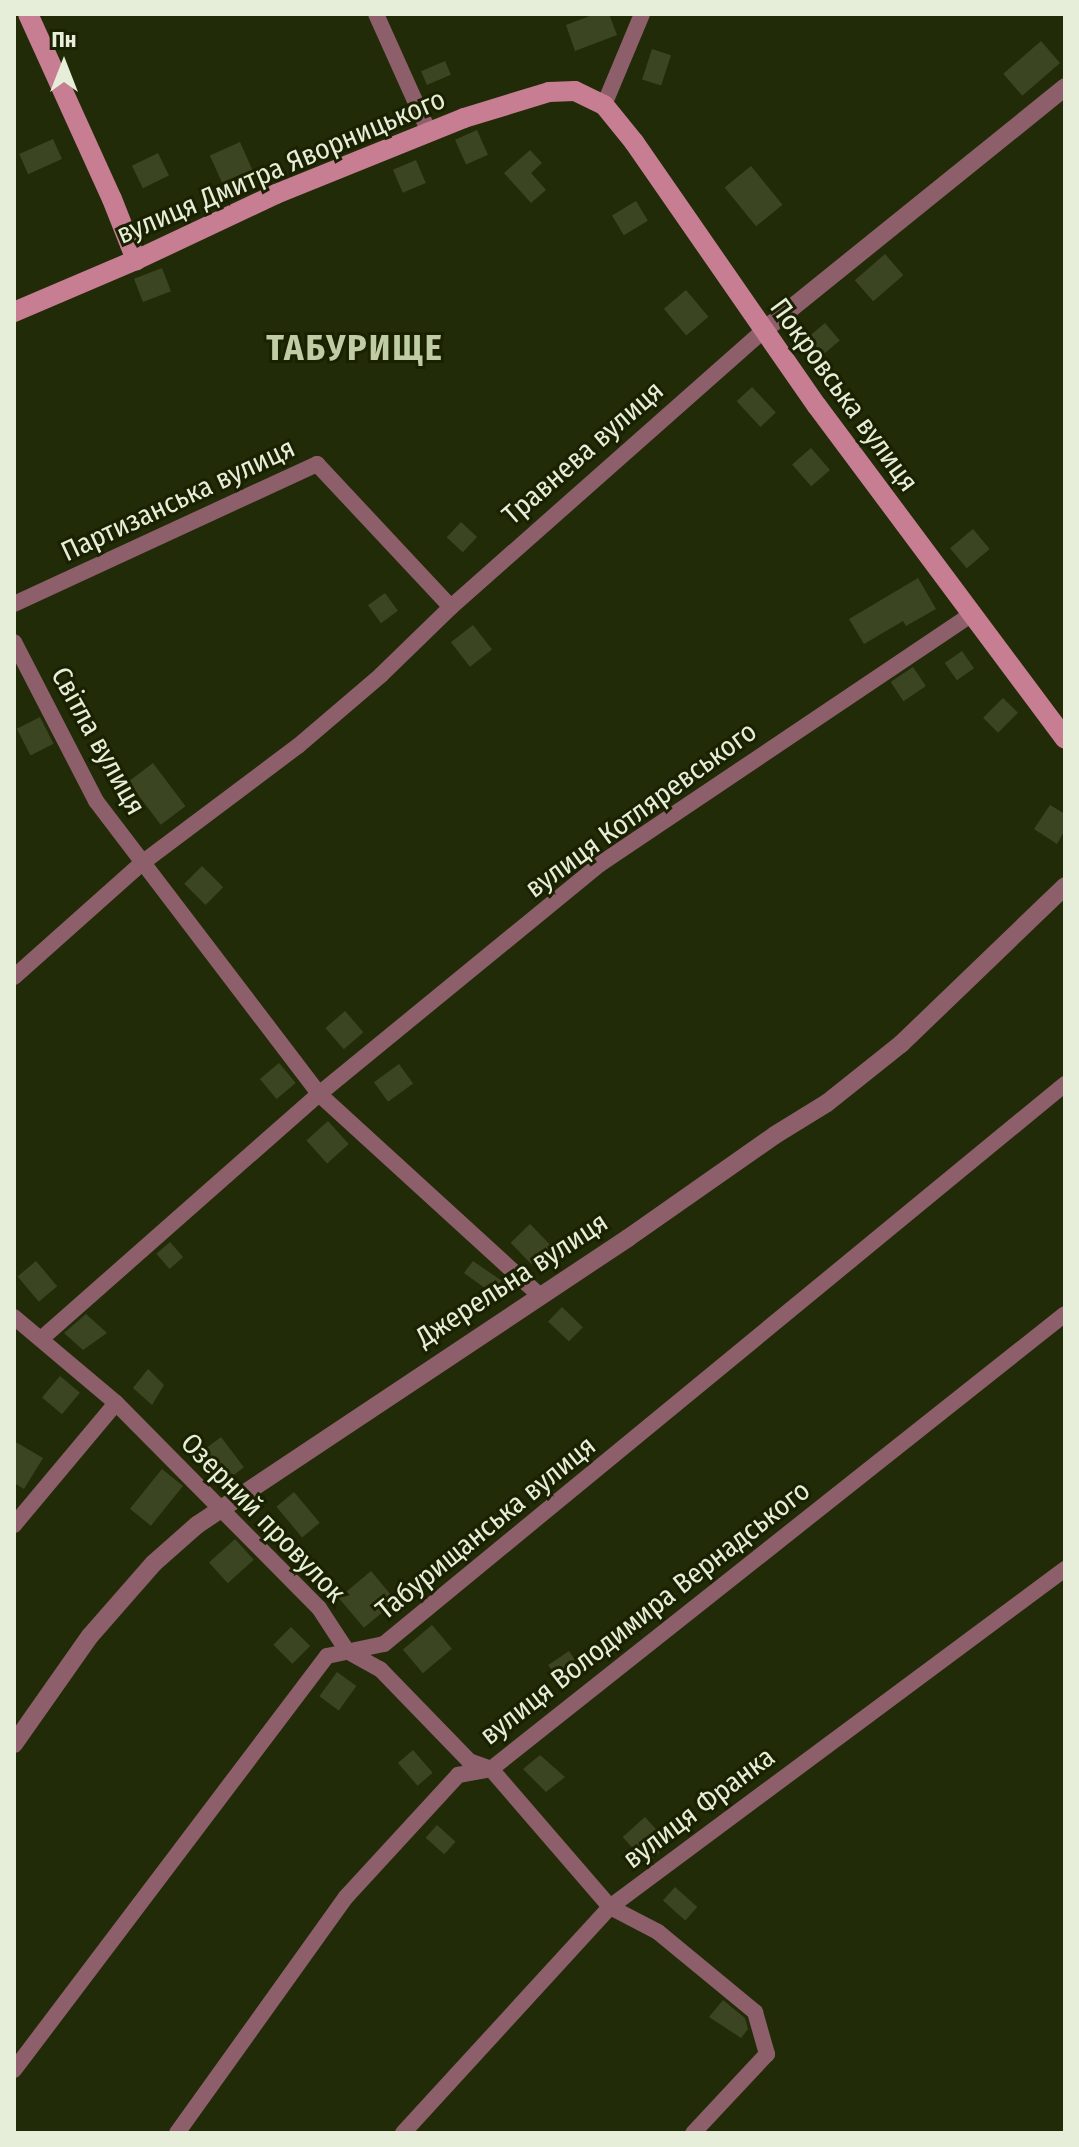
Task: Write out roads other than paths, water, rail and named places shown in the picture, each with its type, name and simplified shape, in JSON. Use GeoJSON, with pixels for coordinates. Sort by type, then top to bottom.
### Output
{"type":"FeatureCollection","features":[{"type":"Feature","properties":{"kind":"main road"},"geometry":{"type":"LineString","coordinates":[[28,14],[112,199],[136,260]]}},
{"type":"Feature","properties":{"kind":"main road","name":"вулиця Дмитра Яворницького"},"geometry":{"type":"LineString","coordinates":[[14,312],[136,260],[276,194],[429,132],[515,100],[549,92],[575,91]]}},
{"type":"Feature","properties":{"kind":"main road","name":"Покровська вулиця"},"geometry":{"type":"LineString","coordinates":[[575,91],[604,105],[634,142],[763,331],[970,615],[1065,739]]}},
{"type":"Feature","properties":{"kind":"street"},"geometry":{"type":"LineString","coordinates":[[376,14],[429,132]]}},
{"type":"Feature","properties":{"kind":"street"},"geometry":{"type":"LineString","coordinates":[[604,105],[642,14]]}},
{"type":"Feature","properties":{"kind":"street","name":"Травнева вулиця"},"geometry":{"type":"LineString","coordinates":[[14,977],[142,863],[298,746],[381,675],[451,607],[763,331],[1065,87]]}},
{"type":"Feature","properties":{"kind":"street","name":"Партизанська вулиця"},"geometry":{"type":"LineString","coordinates":[[14,604],[317,464],[451,607]]}},
{"type":"Feature","properties":{"kind":"street","name":"вулиця Котляревського"},"geometry":{"type":"LineString","coordinates":[[41,1339],[319,1094],[600,864],[970,615]]}},
{"type":"Feature","properties":{"kind":"street","name":"Світла вулиця"},"geometry":{"type":"LineString","coordinates":[[14,642],[96,801],[142,863]]}},
{"type":"Feature","properties":{"kind":"street"},"geometry":{"type":"LineString","coordinates":[[142,863],[319,1094],[539,1295]]}},
{"type":"Feature","properties":{"kind":"street","name":"Джерельна вулиця"},"geometry":{"type":"LineString","coordinates":[[14,1744],[90,1636],[154,1563],[197,1525],[827,1103],[913,1034],[1065,886]]}},
{"type":"Feature","properties":{"kind":"street","name":"Табурищанська вулиця"},"geometry":{"type":"LineString","coordinates":[[14,2070],[327,1656],[384,1644],[1065,1084]]}},
{"type":"Feature","properties":{"kind":"street","name":"вулиця Володимира Вернадського"},"geometry":{"type":"LineString","coordinates":[[177,2133],[346,1897],[458,1775],[491,1769],[1065,1314]]}},
{"type":"Feature","properties":{"kind":"street","name":"Озерний провулок"},"geometry":{"type":"LineString","coordinates":[[14,1317],[116,1403],[319,1608],[347,1651],[380,1669],[469,1761],[491,1769],[610,1907],[658,1932],[755,2012],[767,2054],[693,2133]]}},
{"type":"Feature","properties":{"kind":"street"},"geometry":{"type":"LineString","coordinates":[[14,1525],[116,1403]]}},
{"type":"Feature","properties":{"kind":"street","name":"вулиця Франка"},"geometry":{"type":"LineString","coordinates":[[403,2133],[610,1907],[1065,1569]]}},
{"type":"Feature","properties":{"kind":"district","name":"ТАБУРИЩЕ"},"geometry":{"type":"Point","coordinates":[355,349]}}]}
